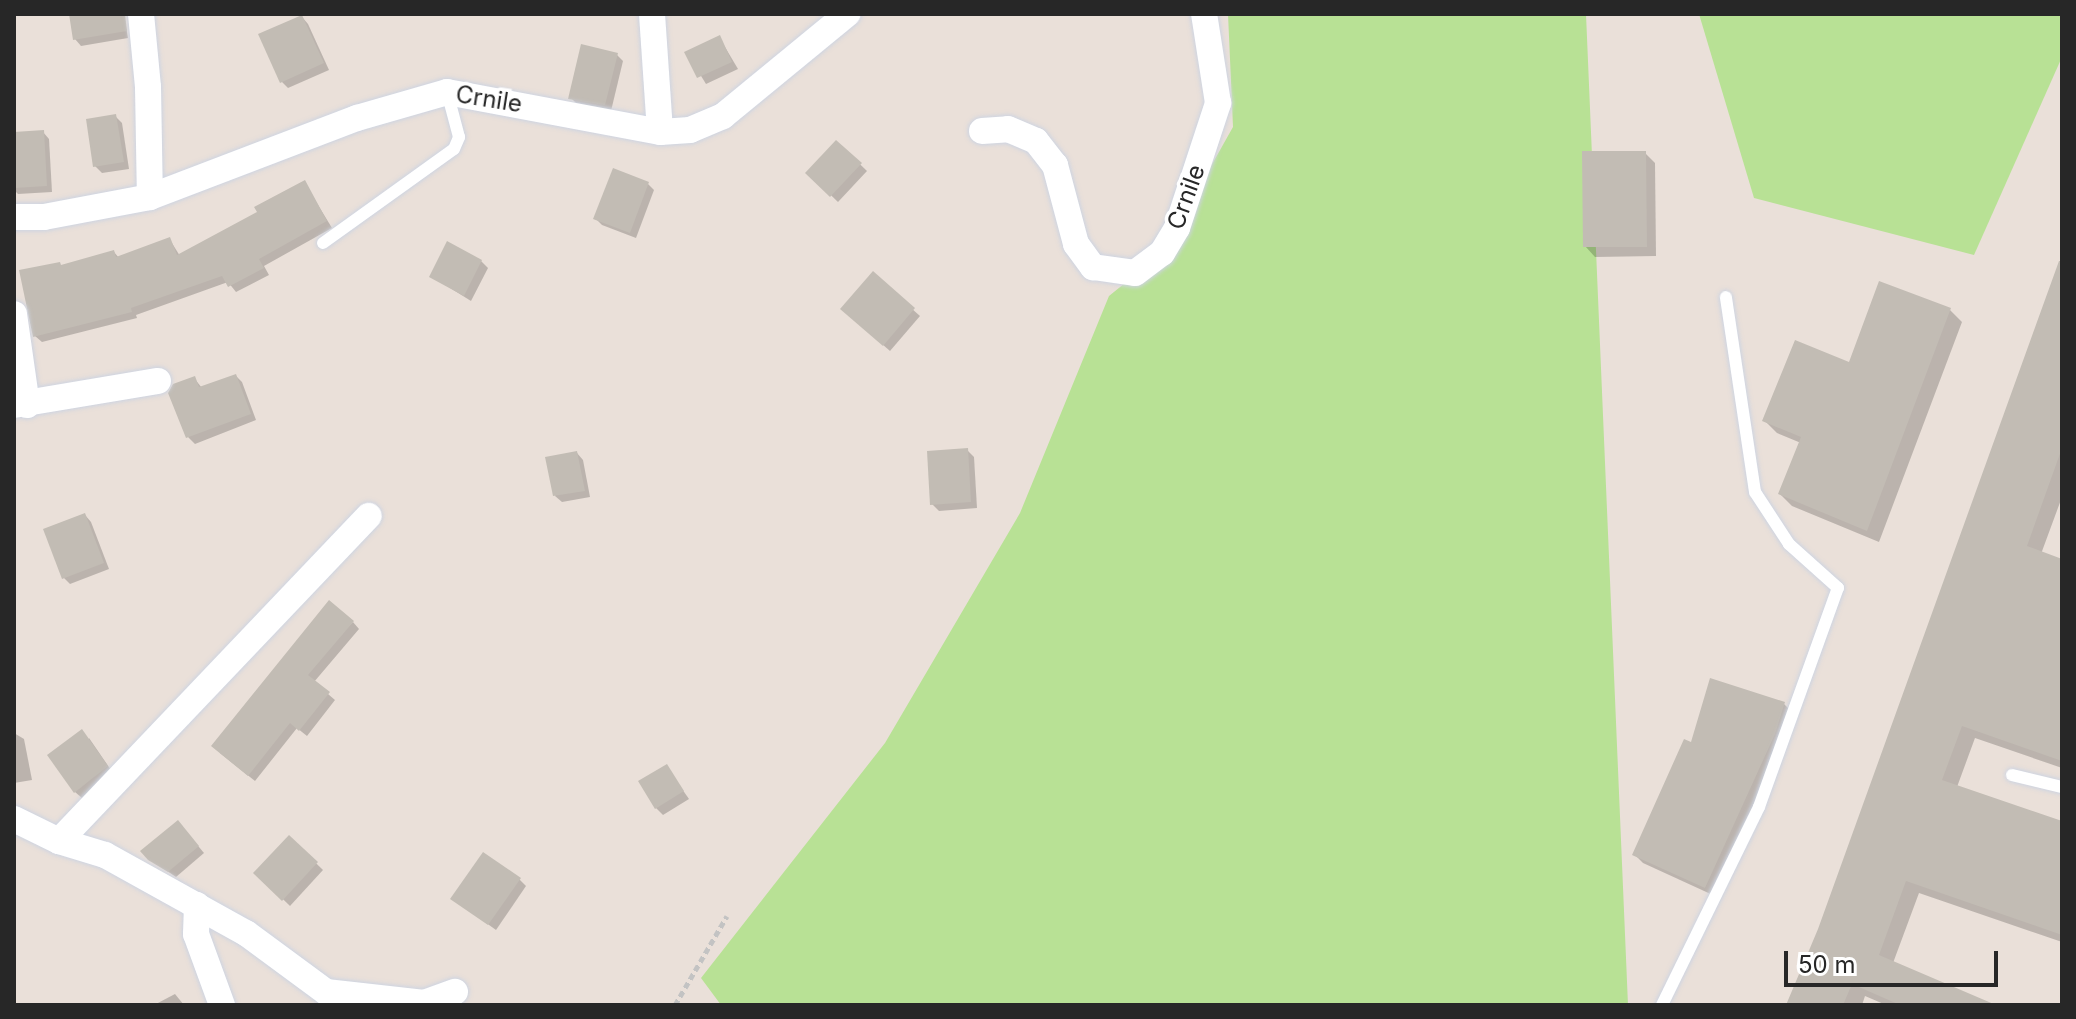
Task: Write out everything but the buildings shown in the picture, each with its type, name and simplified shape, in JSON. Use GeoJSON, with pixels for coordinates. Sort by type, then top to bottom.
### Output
{"type":"FeatureCollection","features":[{"type":"Feature","properties":{"kind":"street"},"geometry":{"type":"LineString","coordinates":[[141,14],[148,87],[150,197]]}},
{"type":"Feature","properties":{"kind":"street"},"geometry":{"type":"LineString","coordinates":[[652,14],[660,132]]}},
{"type":"Feature","properties":{"kind":"street","name":"Crnile"},"geometry":{"type":"LineString","coordinates":[[14,217],[44,217],[150,197],[357,118],[447,92],[660,132],[690,130],[723,116],[847,14]]}},
{"type":"Feature","properties":{"kind":"street","name":"Crnile"},"geometry":{"type":"LineString","coordinates":[[982,131],[1008,129],[1036,141],[1055,165],[1076,244],[1093,267],[1135,273],[1162,253],[1177,228],[1218,103],[1204,14]]}},
{"type":"Feature","properties":{"kind":"street"},"geometry":{"type":"LineString","coordinates":[[14,314],[20,405],[158,381]]}},
{"type":"Feature","properties":{"kind":"street"},"geometry":{"type":"LineString","coordinates":[[59,841],[369,516]]}},
{"type":"Feature","properties":{"kind":"street"},"geometry":{"type":"LineString","coordinates":[[14,819],[59,841],[105,855],[197,905],[246,933],[326,992],[424,1003],[455,992]]}},
{"type":"Feature","properties":{"kind":"street"},"geometry":{"type":"LineString","coordinates":[[197,905],[196,934],[222,1005]]}},
{"type":"Feature","properties":{"kind":"lane"},"geometry":{"type":"LineString","coordinates":[[323,243],[454,149],[459,137],[447,92]]}},
{"type":"Feature","properties":{"kind":"lane"},"geometry":{"type":"LineString","coordinates":[[1662,1005],[1759,807],[1838,588],[1789,544],[1755,492],[1726,297]]}},
{"type":"Feature","properties":{"kind":"lane"},"geometry":{"type":"LineString","coordinates":[[2012,775],[2062,787]]}},
{"type":"Feature","properties":{"kind":"path"},"geometry":{"type":"LineString","coordinates":[[675,1005],[727,916]]}},
{"type":"Feature","properties":{"kind":"green space"},"geometry":{"type":"Polygon","coordinates":[[[1228,14],[1586,14],[1628,1005],[721,1005],[701,978],[885,743],[1020,513],[1109,296],[1162,253],[1233,127],[1228,14]]]}},
{"type":"Feature","properties":{"kind":"green space"},"geometry":{"type":"Polygon","coordinates":[[[1699,14],[2062,14],[2062,57],[1974,255],[1754,198],[1699,14]]]}}]}
